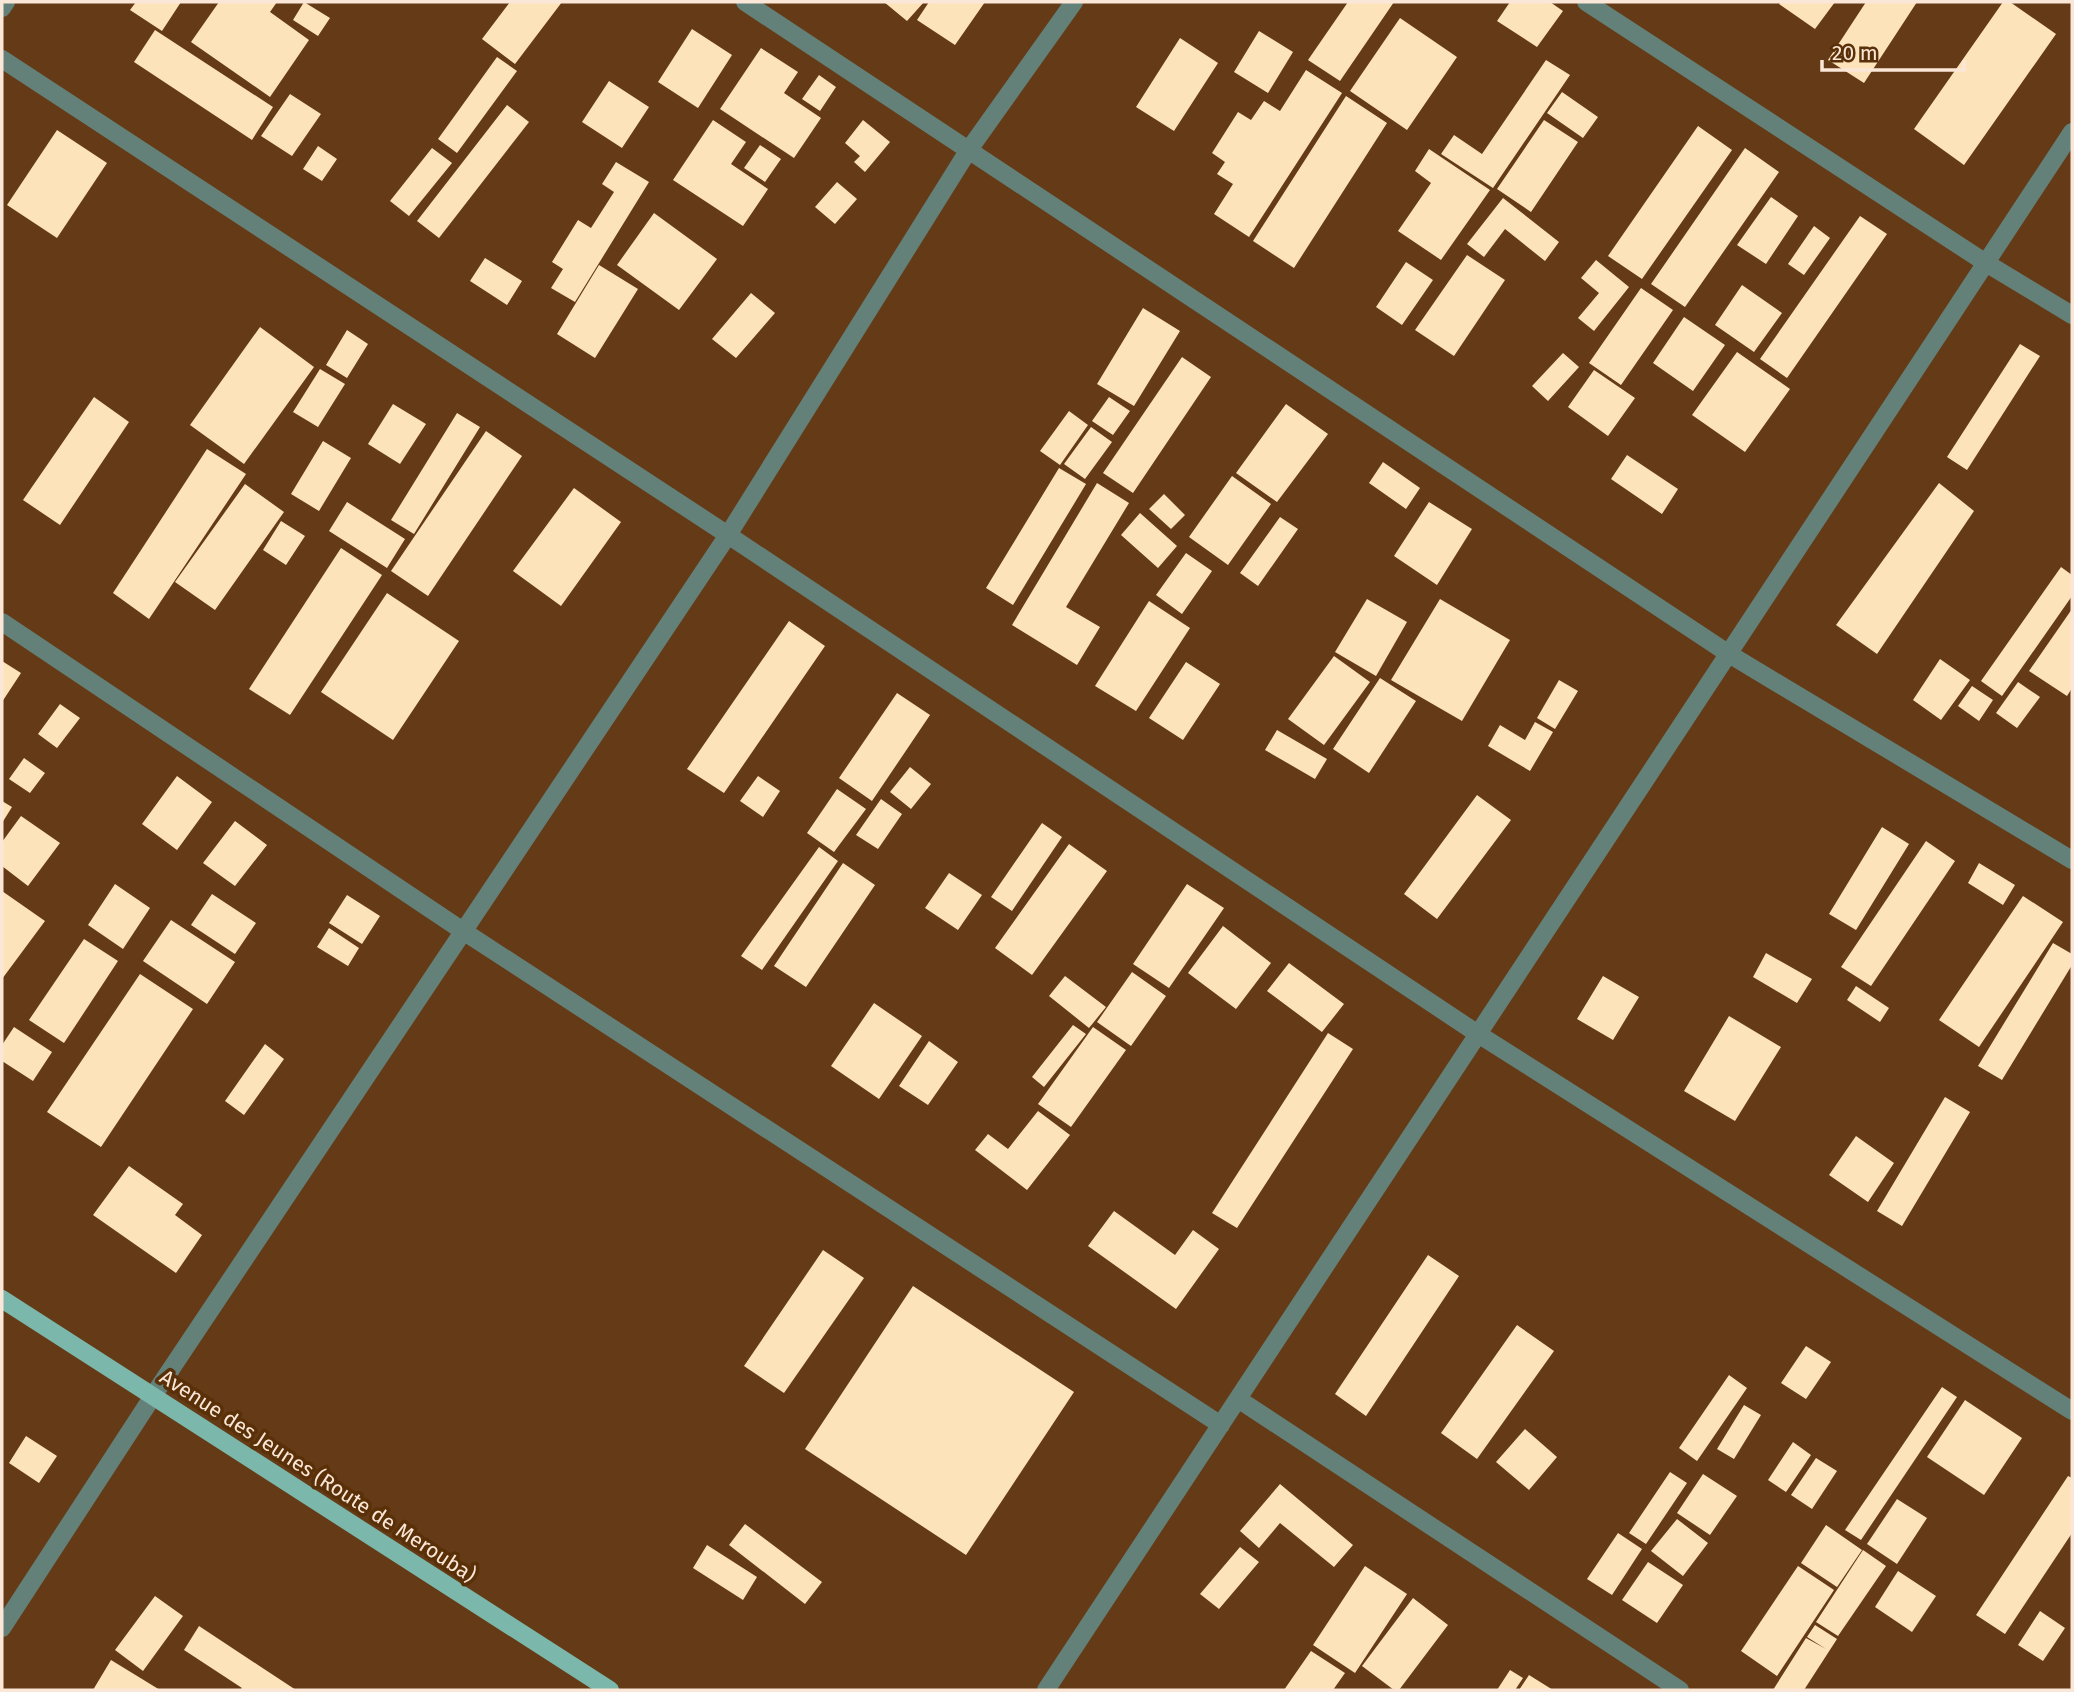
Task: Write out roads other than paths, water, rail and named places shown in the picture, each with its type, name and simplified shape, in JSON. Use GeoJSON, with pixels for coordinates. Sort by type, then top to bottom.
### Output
{"type":"FeatureCollection","features":[{"type":"Feature","properties":{"kind":"main road","name":"Avenue des Jeunes (Route de Merouba)"},"geometry":{"type":"LineString","coordinates":[[2,1299],[610,1690]]}},
{"type":"Feature","properties":{"kind":"street"},"geometry":{"type":"LineString","coordinates":[[2,8],[6,2]]}},
{"type":"Feature","properties":{"kind":"street"},"geometry":{"type":"LineString","coordinates":[[744,2],[1729,654],[2072,860]]}},
{"type":"Feature","properties":{"kind":"street"},"geometry":{"type":"LineString","coordinates":[[2,1628],[153,1396],[727,535],[968,150],[1074,2]]}},
{"type":"Feature","properties":{"kind":"street"},"geometry":{"type":"LineString","coordinates":[[1586,2],[1986,263],[2072,315]]}},
{"type":"Feature","properties":{"kind":"street"},"geometry":{"type":"LineString","coordinates":[[2,60],[727,535],[1478,1034],[2072,1411]]}},
{"type":"Feature","properties":{"kind":"street"},"geometry":{"type":"LineString","coordinates":[[1046,1690],[2072,132]]}},
{"type":"Feature","properties":{"kind":"street"},"geometry":{"type":"LineString","coordinates":[[2,622],[463,931],[1222,1425]]}},
{"type":"Feature","properties":{"kind":"street"},"geometry":{"type":"LineString","coordinates":[[1238,1399],[1680,1690]]}}]}
